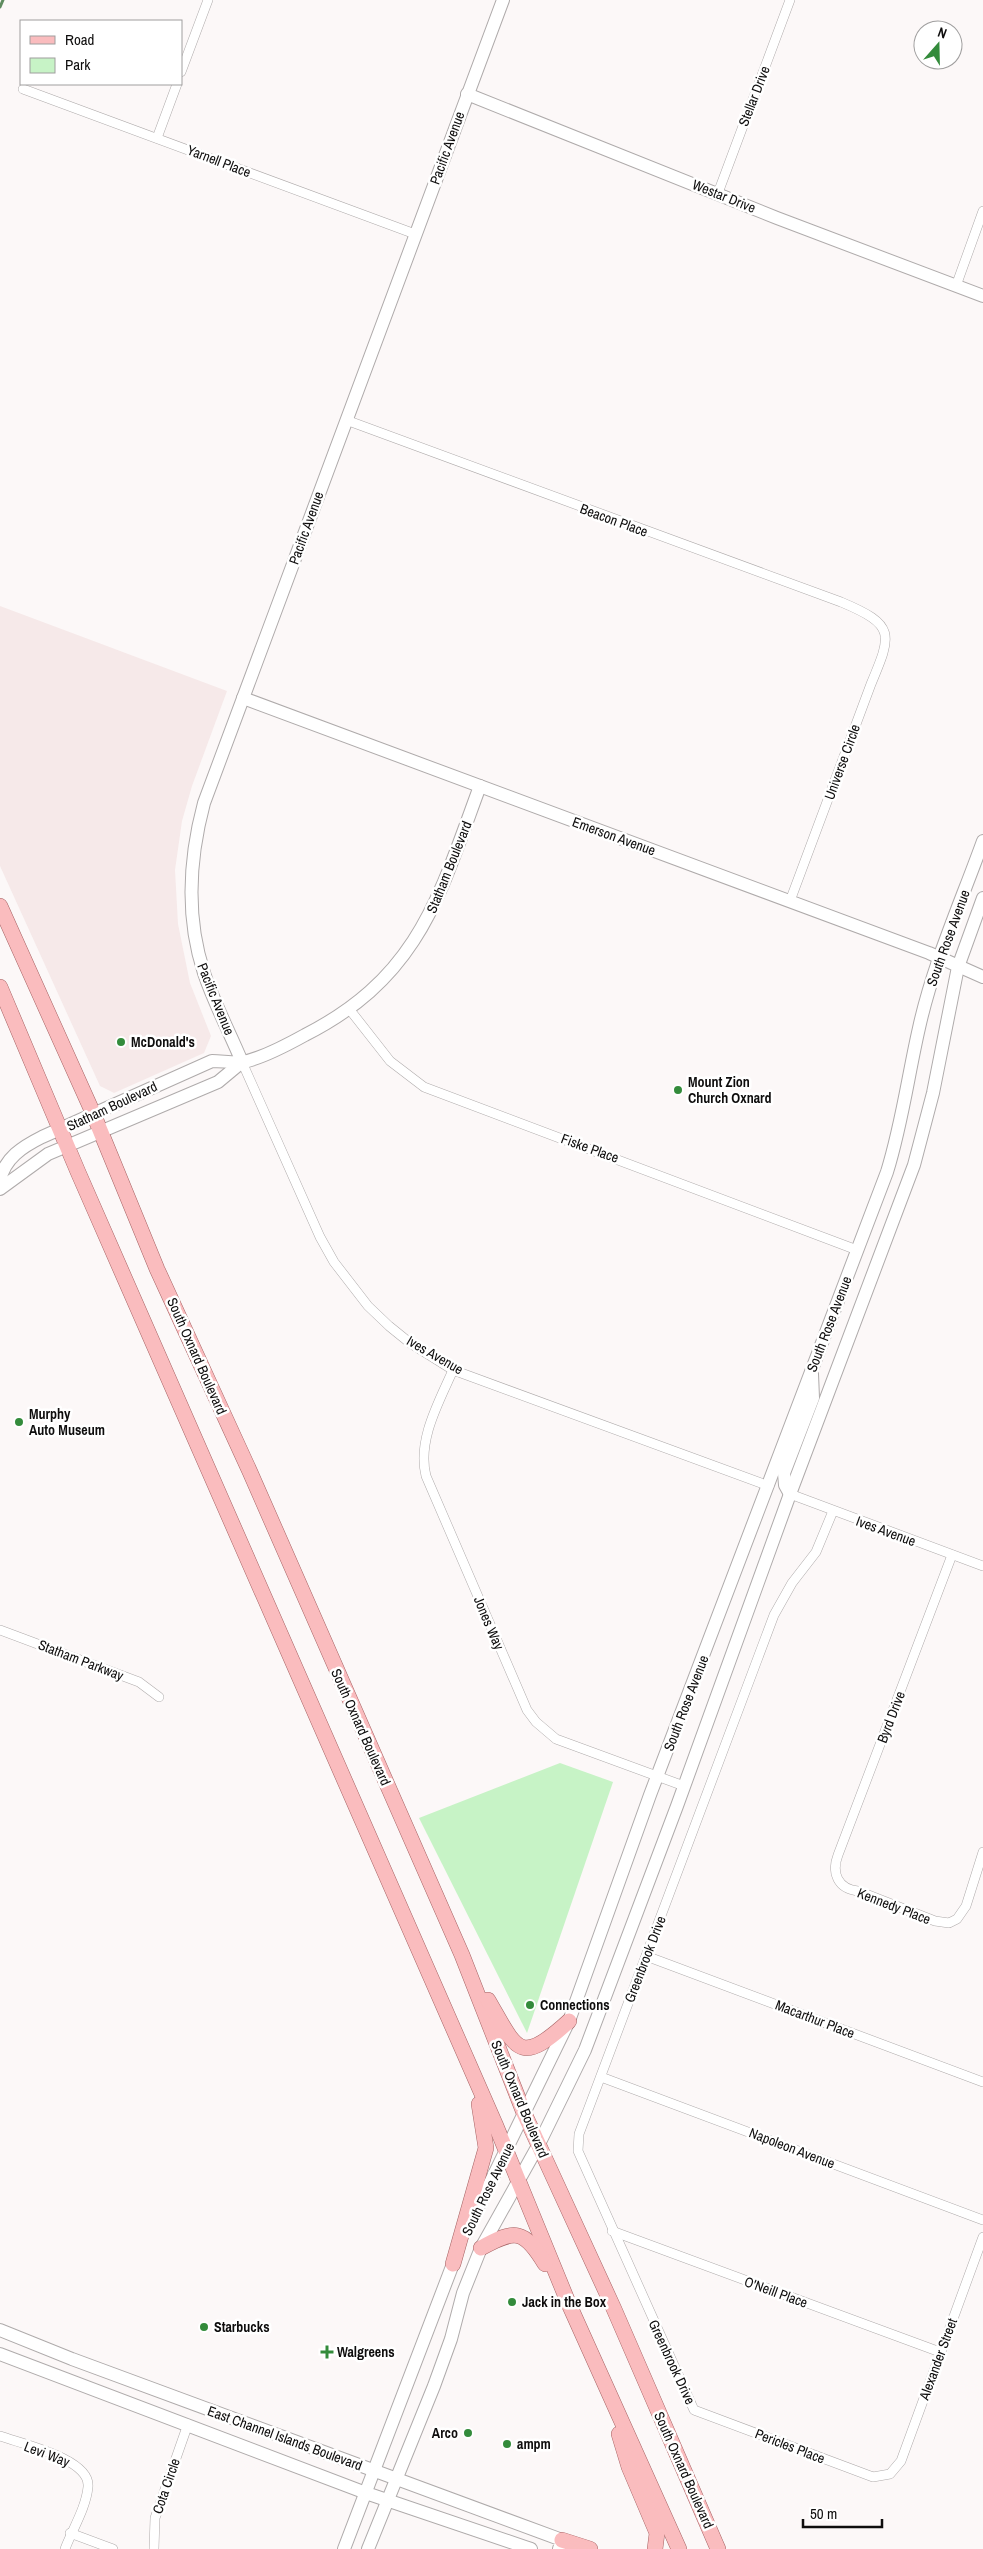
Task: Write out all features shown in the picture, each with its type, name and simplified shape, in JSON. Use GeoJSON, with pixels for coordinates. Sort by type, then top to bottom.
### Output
{"type":"FeatureCollection","features":[{"type":"Feature","properties":{"kind":"main road","name":"Pacific Avenue"},"geometry":{"type":"LineString","coordinates":[[242,1062],[200,961],[194,932],[191,881],[193,855],[204,803],[503,0]]}},
{"type":"Feature","properties":{"kind":"main road","name":"Westar Drive"},"geometry":{"type":"LineString","coordinates":[[467,94],[777,218],[983,296]]}},
{"type":"Feature","properties":{"kind":"main road","name":"Emerson Avenue"},"geometry":{"type":"LineString","coordinates":[[243,698],[790,901],[940,959],[983,978]]}},
{"type":"Feature","properties":{"kind":"main road","name":"Statham Boulevard"},"geometry":{"type":"LineString","coordinates":[[0,1189],[20,1176],[38,1160],[218,1082],[242,1062],[299,1038],[350,1010],[377,987],[395,967],[430,915],[442,889],[480,786]]}},
{"type":"Feature","properties":{"kind":"main road","name":"South Rose Avenue"},"geometry":{"type":"LineString","coordinates":[[344,2549],[452,2264],[569,2021],[658,1776],[858,1250],[898,1138],[919,1028],[940,959],[983,841]]}},
{"type":"Feature","properties":{"kind":"main road","name":"South Rose Avenue"},"geometry":{"type":"LineString","coordinates":[[368,2549],[434,2386],[451,2339],[463,2293],[481,2248],[539,2144],[585,2050],[684,1786],[790,1494],[920,1149],[958,967],[983,898]]}},
{"type":"Feature","properties":{"kind":"main road","name":"South Oxnard Boulevard"},"geometry":{"type":"LineString","coordinates":[[0,906],[93,1113],[157,1268],[250,1472],[462,1955],[524,2113],[718,2549]]}},
{"type":"Feature","properties":{"kind":"main road"},"geometry":{"type":"LineString","coordinates":[[0,987],[472,2073],[568,2302],[680,2549]]}},
{"type":"Feature","properties":{"kind":"main road","name":"Statham Boulevard"},"geometry":{"type":"LineString","coordinates":[[0,1180],[3,1166],[17,1152],[29,1144],[93,1113],[212,1061],[242,1062]]}},
{"type":"Feature","properties":{"kind":"main road"},"geometry":{"type":"LineString","coordinates":[[790,1494],[785,1485],[784,1473],[813,1398],[812,1367]]}},
{"type":"Feature","properties":{"kind":"main road"},"geometry":{"type":"LineString","coordinates":[[462,1955],[511,2041],[521,2048],[529,2049],[540,2046],[569,2021]]}},
{"type":"Feature","properties":{"kind":"main road"},"geometry":{"type":"LineString","coordinates":[[452,2264],[486,2148],[472,2073]]}},
{"type":"Feature","properties":{"kind":"main road"},"geometry":{"type":"LineString","coordinates":[[481,2248],[502,2236],[510,2234],[524,2237],[537,2250],[568,2302]]}},
{"type":"Feature","properties":{"kind":"main road","name":"East Channel Islands Boulevard"},"geometry":{"type":"LineString","coordinates":[[2,2332],[396,2478],[561,2544]]}},
{"type":"Feature","properties":{"kind":"main road","name":"East Channel Islands Boulevard"},"geometry":{"type":"LineString","coordinates":[[0,2354],[366,2493],[532,2549]]}},
{"type":"Feature","properties":{"kind":"main road"},"geometry":{"type":"LineString","coordinates":[[601,2375],[629,2467],[656,2533],[655,2549]]}},
{"type":"Feature","properties":{"kind":"main road"},"geometry":{"type":"LineString","coordinates":[[700,2508],[724,2549]]}},
{"type":"Feature","properties":{"kind":"main road"},"geometry":{"type":"LineString","coordinates":[[463,2526],[510,2549]]}},
{"type":"Feature","properties":{"kind":"main road"},"geometry":{"type":"LineString","coordinates":[[561,2544],[590,2549]]}},
{"type":"Feature","properties":{"kind":"street"},"geometry":{"type":"LineString","coordinates":[[182,69],[208,0]]}},
{"type":"Feature","properties":{"kind":"street","name":"Stellar Drive"},"geometry":{"type":"LineString","coordinates":[[718,193],[790,0]]}},
{"type":"Feature","properties":{"kind":"street"},"geometry":{"type":"LineString","coordinates":[[157,138],[177,85]]}},
{"type":"Feature","properties":{"kind":"street","name":"Yarnell Place"},"geometry":{"type":"LineString","coordinates":[[23,88],[415,234]]}},
{"type":"Feature","properties":{"kind":"street"},"geometry":{"type":"LineString","coordinates":[[956,286],[983,212]]}},
{"type":"Feature","properties":{"kind":"street","name":"Beacon Place"},"geometry":{"type":"LineString","coordinates":[[346,420],[841,602],[863,611],[879,624]]}},
{"type":"Feature","properties":{"kind":"street","name":"Universe Circle"},"geometry":{"type":"LineString","coordinates":[[790,901],[884,654],[886,640],[879,624]]}},
{"type":"Feature","properties":{"kind":"street","name":"Fiske Place"},"geometry":{"type":"LineString","coordinates":[[350,1010],[390,1061],[424,1087],[858,1250]]}},
{"type":"Feature","properties":{"kind":"street","name":"Ives Avenue"},"geometry":{"type":"LineString","coordinates":[[242,1062],[320,1237],[334,1262],[362,1300],[410,1343],[453,1370],[769,1486]]}},
{"type":"Feature","properties":{"kind":"street","name":"Jones Way"},"geometry":{"type":"LineString","coordinates":[[453,1370],[425,1441],[423,1465],[426,1476],[528,1710],[536,1722],[556,1739],[684,1786]]}},
{"type":"Feature","properties":{"kind":"street","name":"Ives Avenue"},"geometry":{"type":"LineString","coordinates":[[790,1494],[983,1566]]}},
{"type":"Feature","properties":{"kind":"street","name":"Greenbrook Drive"},"geometry":{"type":"LineString","coordinates":[[694,2410],[612,2231],[578,2151],[579,2134],[774,1615],[792,1584],[816,1552],[833,1511]]}},
{"type":"Feature","properties":{"kind":"street","name":"Byrd Drive"},"geometry":{"type":"LineString","coordinates":[[837,1880],[835,1862],[952,1555]]}},
{"type":"Feature","properties":{"kind":"street","name":"Statham Parkway"},"geometry":{"type":"LineString","coordinates":[[0,1630],[139,1682],[159,1697]]}},
{"type":"Feature","properties":{"kind":"street","name":"Kennedy Place"},"geometry":{"type":"LineString","coordinates":[[837,1880],[848,1889],[867,1894],[935,1921],[942,1923],[954,1921],[962,1914],[966,1906],[983,1853]]}},
{"type":"Feature","properties":{"kind":"street","name":"Macarthur Place"},"geometry":{"type":"LineString","coordinates":[[646,1956],[983,2082]]}},
{"type":"Feature","properties":{"kind":"street","name":"Napoleon Avenue"},"geometry":{"type":"LineString","coordinates":[[601,2077],[983,2220]]}},
{"type":"Feature","properties":{"kind":"street","name":"O'Neill Place"},"geometry":{"type":"LineString","coordinates":[[612,2231],[940,2352]]}},
{"type":"Feature","properties":{"kind":"street","name":"Alexander Street"},"geometry":{"type":"LineString","coordinates":[[886,2476],[896,2470],[901,2461],[983,2237]]}},
{"type":"Feature","properties":{"kind":"street","name":"Pericles Place"},"geometry":{"type":"LineString","coordinates":[[694,2410],[867,2475],[886,2476]]}},
{"type":"Feature","properties":{"kind":"street","name":"Cota Circle"},"geometry":{"type":"LineString","coordinates":[[154,2549],[155,2518],[188,2424]]}},
{"type":"Feature","properties":{"kind":"street","name":"Levi Way"},"geometry":{"type":"LineString","coordinates":[[0,2436],[74,2464],[81,2469],[88,2480],[84,2500],[70,2533]]}},
{"type":"Feature","properties":{"kind":"street"},"geometry":{"type":"LineString","coordinates":[[65,2549],[70,2533],[113,2549]]}},
{"type":"Feature","properties":{"kind":"shaded area"},"geometry":{"type":"Polygon","coordinates":[[[0,606],[227,691],[192,786],[182,821],[175,870],[178,924],[190,983],[211,1036],[204,1053],[114,1093],[100,1086],[0,866],[0,606]]]}},
{"type":"Feature","properties":{"kind":"green space"},"geometry":{"type":"Polygon","coordinates":[[[560,1763],[613,1782],[527,2033],[419,1818],[560,1763]]]}},
{"type":"Feature","properties":{"kind":"waterway"},"geometry":{"type":"LineString","coordinates":[[0,7],[3,0]]}},
{"type":"Feature","properties":{"kind":"place","name":"McDonald's"},"geometry":{"type":"Point","coordinates":[121,1042]}},
{"type":"Feature","properties":{"kind":"place","name":"Mount Zion Church Oxnard"},"geometry":{"type":"Point","coordinates":[678,1090]}},
{"type":"Feature","properties":{"kind":"place","name":"Murphy Auto Museum"},"geometry":{"type":"Point","coordinates":[19,1422]}},
{"type":"Feature","properties":{"kind":"place","name":"Connections"},"geometry":{"type":"Point","coordinates":[530,2005]}},
{"type":"Feature","properties":{"kind":"place","name":"Jack in the Box"},"geometry":{"type":"Point","coordinates":[512,2302]}},
{"type":"Feature","properties":{"kind":"place","name":"Starbucks"},"geometry":{"type":"Point","coordinates":[204,2327]}},
{"type":"Feature","properties":{"kind":"place","name":"Walgreens"},"geometry":{"type":"Point","coordinates":[327,2352]}},
{"type":"Feature","properties":{"kind":"place","name":"Arco"},"geometry":{"type":"Point","coordinates":[468,2433]}},
{"type":"Feature","properties":{"kind":"place","name":"ampm"},"geometry":{"type":"Point","coordinates":[507,2444]}}]}
